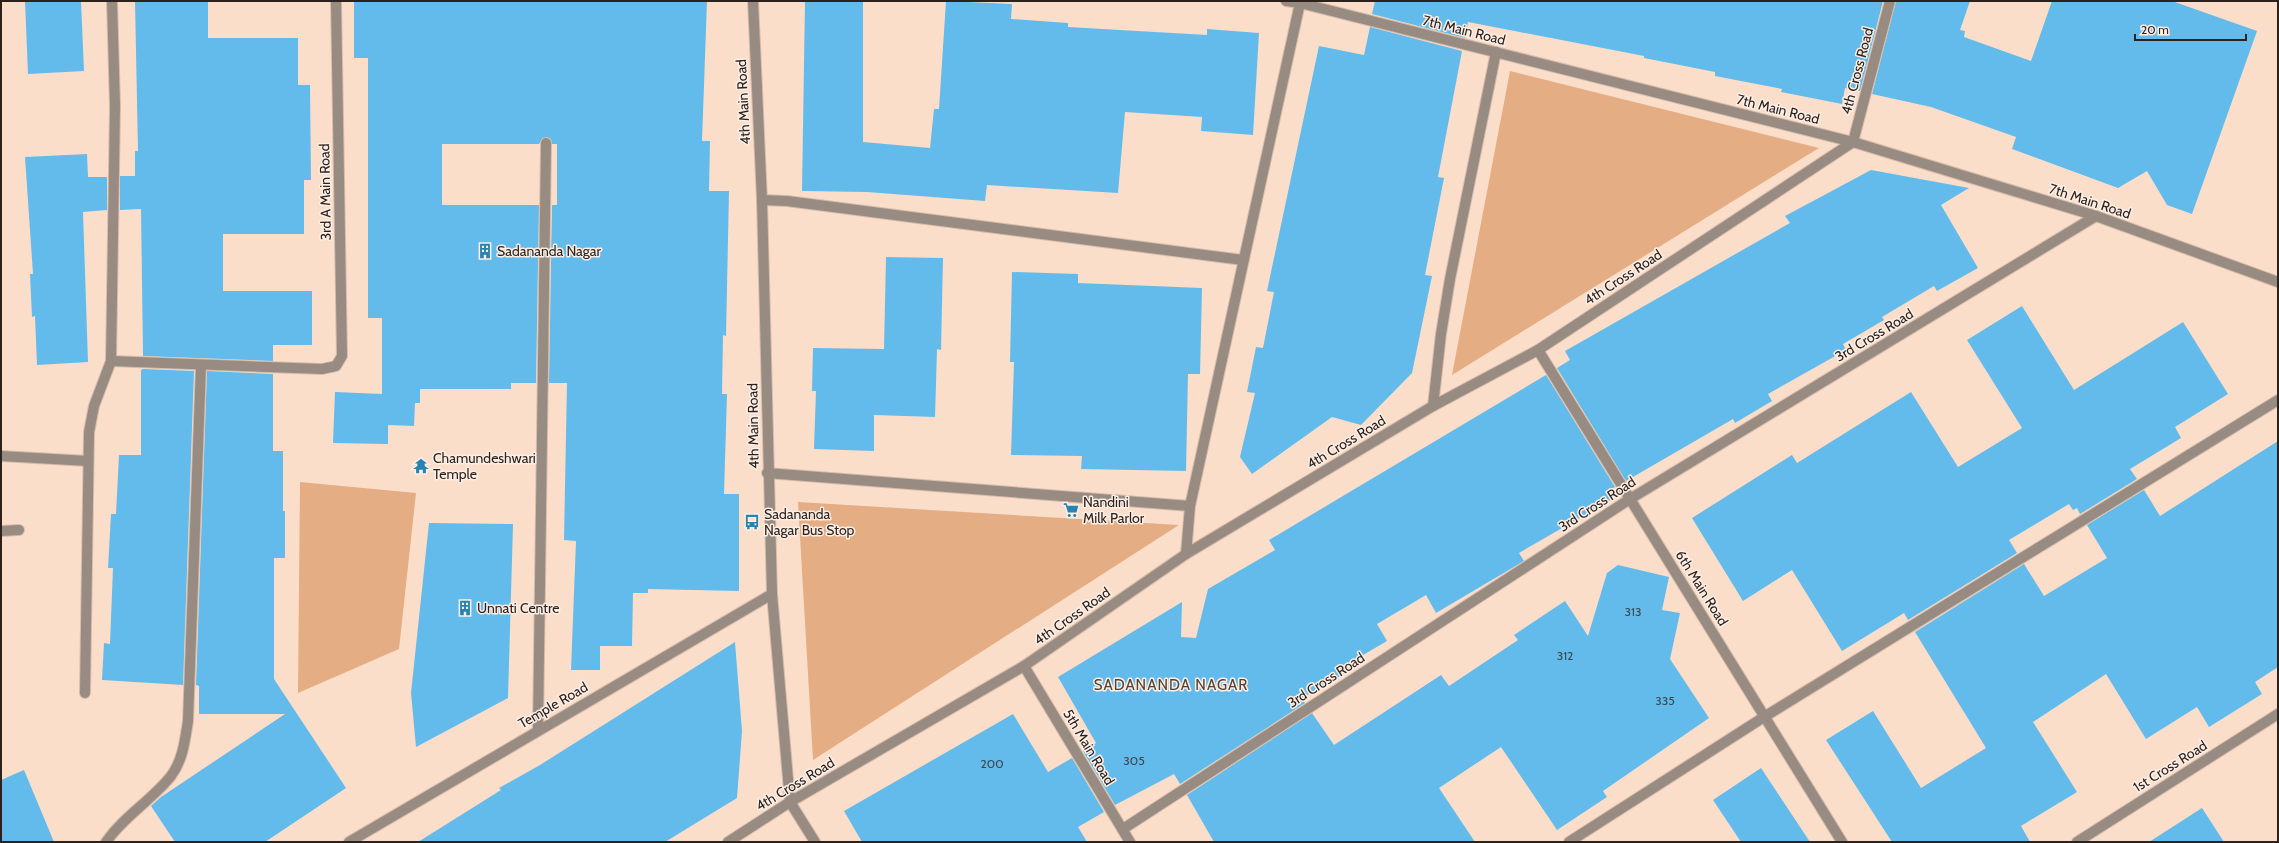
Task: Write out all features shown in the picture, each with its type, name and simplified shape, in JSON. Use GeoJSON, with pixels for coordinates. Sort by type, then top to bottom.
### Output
{"type":"FeatureCollection","features":[{"type":"Feature","properties":{"kind":"street"},"geometry":{"type":"LineString","coordinates":[[85,693],[89,432],[94,406],[111,361],[115,106],[112,1]]}},
{"type":"Feature","properties":{"kind":"street","name":"3rd A Main Road"},"geometry":{"type":"LineString","coordinates":[[201,366],[322,369],[336,366],[342,356],[336,1]]}},
{"type":"Feature","properties":{"kind":"street","name":"4th Main Road"},"geometry":{"type":"LineString","coordinates":[[753,1],[762,200],[772,594],[790,802],[815,842]]}},
{"type":"Feature","properties":{"kind":"street","name":"7th Main Road"},"geometry":{"type":"LineString","coordinates":[[1286,1],[1300,3],[1853,142],[2096,216],[2278,282]]}},
{"type":"Feature","properties":{"kind":"street","name":"4th Cross Road"},"geometry":{"type":"LineString","coordinates":[[728,842],[790,802],[1024,666],[1186,554],[1433,406],[1538,350],[1853,142],[1890,1]]}},
{"type":"Feature","properties":{"kind":"street"},"geometry":{"type":"LineString","coordinates":[[1186,554],[1190,506],[1300,3]]}},
{"type":"Feature","properties":{"kind":"street"},"geometry":{"type":"LineString","coordinates":[[1433,406],[1440,334],[1496,52]]}},
{"type":"Feature","properties":{"kind":"street"},"geometry":{"type":"LineString","coordinates":[[538,729],[546,143]]}},
{"type":"Feature","properties":{"kind":"street"},"geometry":{"type":"LineString","coordinates":[[762,200],[787,201],[1243,260]]}},
{"type":"Feature","properties":{"kind":"street","name":"3rd Cross Road"},"geometry":{"type":"LineString","coordinates":[[1123,829],[1630,499],[2096,216]]}},
{"type":"Feature","properties":{"kind":"street","name":"6th Main Road"},"geometry":{"type":"LineString","coordinates":[[1538,350],[1842,842]]}},
{"type":"Feature","properties":{"kind":"street"},"geometry":{"type":"LineString","coordinates":[[106,842],[114,830],[171,776],[183,753],[188,721],[201,366],[111,361]]}},
{"type":"Feature","properties":{"kind":"street"},"geometry":{"type":"LineString","coordinates":[[1569,842],[1764,717],[2278,400]]}},
{"type":"Feature","properties":{"kind":"street"},"geometry":{"type":"LineString","coordinates":[[1,456],[88,461]]}},
{"type":"Feature","properties":{"kind":"street"},"geometry":{"type":"LineString","coordinates":[[768,472],[1190,506]]}},
{"type":"Feature","properties":{"kind":"street"},"geometry":{"type":"LineString","coordinates":[[1,531],[19,530]]}},
{"type":"Feature","properties":{"kind":"street","name":"Temple Road"},"geometry":{"type":"LineString","coordinates":[[349,842],[538,729],[772,594]]}},
{"type":"Feature","properties":{"kind":"street","name":"5th Main Road"},"geometry":{"type":"LineString","coordinates":[[1024,666],[1130,842]]}},
{"type":"Feature","properties":{"kind":"street","name":"1st Cross Road"},"geometry":{"type":"LineString","coordinates":[[2077,842],[2278,714]]}},
{"type":"Feature","properties":{"kind":"shaded area"},"geometry":{"type":"Polygon","coordinates":[[[1510,71],[1819,148],[1452,375],[1510,71]]]}},
{"type":"Feature","properties":{"kind":"shaded area"},"geometry":{"type":"Polygon","coordinates":[[[300,482],[416,493],[399,649],[298,693],[300,482]]]}},
{"type":"Feature","properties":{"kind":"shaded area"},"geometry":{"type":"Polygon","coordinates":[[[798,502],[1179,525],[813,760],[798,502]]]}},
{"type":"Feature","properties":{"kind":"building"},"geometry":{"type":"Polygon","coordinates":[[[25,1],[81,1],[84,71],[28,74],[25,1]]]}},
{"type":"Feature","properties":{"kind":"building"},"geometry":{"type":"Polygon","coordinates":[[[135,1],[208,1],[208,38],[298,38],[298,85],[310,85],[311,180],[304,180],[304,234],[223,234],[223,291],[312,291],[312,345],[273,345],[273,361],[143,356],[141,209],[120,210],[120,176],[135,176],[135,151],[138,151],[135,1]]]}},
{"type":"Feature","properties":{"kind":"building"},"geometry":{"type":"Polygon","coordinates":[[[354,1],[707,1],[702,141],[710,141],[709,191],[729,191],[726,336],[723,335],[722,394],[727,394],[724,494],[739,494],[739,591],[648,589],[648,593],[633,593],[632,646],[600,646],[600,670],[571,670],[576,541],[564,540],[567,383],[549,383],[552,205],[557,205],[557,144],[552,144],[550,138],[543,138],[539,144],[442,144],[442,205],[539,205],[536,383],[511,383],[511,389],[420,389],[420,403],[415,403],[414,426],[388,425],[388,444],[333,443],[335,392],[382,394],[382,318],[368,318],[368,58],[354,58],[354,1]]]}},
{"type":"Feature","properties":{"kind":"building"},"geometry":{"type":"Polygon","coordinates":[[[805,1],[863,1],[863,142],[930,148],[934,109],[939,109],[946,1],[1012,4],[1011,19],[1068,23],[1068,27],[1207,35],[1207,29],[1259,33],[1253,135],[1201,131],[1202,117],[1125,112],[1118,193],[987,185],[985,201],[867,192],[802,191],[805,1]]]}},
{"type":"Feature","properties":{"kind":"building"},"geometry":{"type":"Polygon","coordinates":[[[1375,1],[1883,1],[1860,91],[1845,88],[1842,104],[1781,92],[1782,89],[1715,76],[1715,72],[1644,58],[1644,56],[1468,22],[1465,38],[1372,14],[1375,1]]]}},
{"type":"Feature","properties":{"kind":"building"},"geometry":{"type":"Polygon","coordinates":[[[1896,1],[1970,1],[1960,30],[1965,31],[1964,37],[2031,61],[2052,1],[2172,1],[2257,31],[2192,214],[2167,205],[2147,171],[2118,188],[2012,149],[2016,137],[1931,107],[1872,94],[1896,1]]]}},
{"type":"Feature","properties":{"kind":"building"},"geometry":{"type":"Polygon","coordinates":[[[1370,27],[1462,51],[1438,177],[1444,178],[1425,275],[1432,276],[1412,373],[1361,425],[1332,417],[1252,474],[1240,457],[1255,393],[1247,392],[1256,347],[1263,348],[1274,292],[1267,291],[1319,46],[1364,55],[1370,27]]]}},
{"type":"Feature","properties":{"kind":"building"},"geometry":{"type":"Polygon","coordinates":[[[87,154],[88,177],[107,177],[107,210],[83,212],[88,362],[37,365],[35,316],[32,317],[30,274],[33,274],[25,157],[87,154]]]}},
{"type":"Feature","properties":{"kind":"building"},"geometry":{"type":"Polygon","coordinates":[[[1871,170],[1969,188],[1941,205],[1978,268],[1937,291],[1934,286],[1882,317],[1884,320],[1843,344],[1846,350],[1768,394],[1772,401],[1735,423],[1733,419],[1626,481],[1557,368],[1570,360],[1565,351],[1790,223],[1785,216],[1871,170]]]}},
{"type":"Feature","properties":{"kind":"building"},"geometry":{"type":"Polygon","coordinates":[[[886,257],[943,258],[941,350],[937,349],[935,417],[874,415],[874,451],[814,449],[816,391],[812,391],[813,348],[884,349],[886,257]]]}},
{"type":"Feature","properties":{"kind":"building"},"geometry":{"type":"Polygon","coordinates":[[[1012,272],[1078,274],[1078,283],[1202,288],[1200,374],[1188,374],[1186,471],[1081,469],[1082,456],[1011,455],[1014,362],[1010,362],[1012,272]]]}},
{"type":"Feature","properties":{"kind":"building"},"geometry":{"type":"Polygon","coordinates":[[[2022,306],[2074,390],[2183,322],[2228,394],[2175,427],[2181,438],[2130,469],[2137,479],[2080,514],[2077,508],[2073,510],[2069,504],[2009,540],[2017,553],[1908,620],[1904,613],[1842,651],[1792,570],[1743,601],[1692,518],[1792,455],[1797,463],[1911,392],[1958,467],[2022,428],[1967,340],[2022,306]]]}},
{"type":"Feature","properties":{"kind":"building"},"geometry":{"type":"Polygon","coordinates":[[[141,370],[194,371],[183,685],[102,680],[104,643],[110,644],[113,568],[108,568],[111,514],[116,514],[119,455],[141,455],[141,370]]]}},
{"type":"Feature","properties":{"kind":"building"},"geometry":{"type":"Polygon","coordinates":[[[207,371],[273,374],[273,451],[283,451],[283,511],[285,511],[285,558],[274,558],[274,679],[346,788],[265,842],[175,842],[151,806],[161,797],[285,714],[199,714],[199,686],[196,685],[207,371]]]}},
{"type":"Feature","properties":{"kind":"building"},"geometry":{"type":"Polygon","coordinates":[[[1546,375],[1615,487],[1610,490],[1614,498],[1519,553],[1524,561],[1436,613],[1426,595],[1377,624],[1387,641],[1346,665],[1349,671],[1302,698],[1305,703],[1180,784],[1174,774],[1115,805],[1083,751],[1096,743],[1058,677],[1182,602],[1181,637],[1196,638],[1208,589],[1275,550],[1269,540],[1546,375]]]}},
{"type":"Feature","properties":{"kind":"building"},"geometry":{"type":"Polygon","coordinates":[[[2278,441],[2278,667],[2255,682],[2262,694],[2209,727],[2197,707],[2146,739],[2106,674],[2033,722],[2077,792],[2021,826],[2030,842],[1892,842],[1826,740],[1873,711],[1921,788],[1986,748],[1915,632],[2024,564],[2044,596],[2107,558],[2087,525],[2144,490],[2160,516],[2278,441]]]}},
{"type":"Feature","properties":{"kind":"building","name":"Unnati Centre"},"geometry":{"type":"Polygon","coordinates":[[[429,523],[513,524],[508,698],[416,747],[411,693],[429,523]]]}},
{"type":"Feature","properties":{"kind":"building"},"geometry":{"type":"Polygon","coordinates":[[[1618,565],[1669,577],[1662,610],[1680,613],[1670,659],[1709,718],[1603,791],[1607,797],[1557,830],[1501,747],[1439,788],[1475,842],[1214,842],[1187,795],[1312,713],[1334,745],[1441,675],[1449,686],[1518,640],[1514,635],[1565,601],[1588,636],[1607,573],[1618,565]]]}},
{"type":"Feature","properties":{"kind":"building"},"geometry":{"type":"Polygon","coordinates":[[[735,642],[742,731],[737,798],[665,842],[418,842],[501,790],[499,788],[540,765],[735,642]]]}},
{"type":"Feature","properties":{"kind":"building"},"geometry":{"type":"Polygon","coordinates":[[[1013,714],[1048,772],[1072,758],[1104,812],[1078,827],[1087,842],[862,842],[844,811],[1013,714]]]}},
{"type":"Feature","properties":{"kind":"building"},"geometry":{"type":"Polygon","coordinates":[[[1761,768],[1810,842],[1741,842],[1713,800],[1761,768]]]}},
{"type":"Feature","properties":{"kind":"building"},"geometry":{"type":"Polygon","coordinates":[[[24,770],[54,842],[1,842],[1,780],[24,770]]]}},
{"type":"Feature","properties":{"kind":"building"},"geometry":{"type":"Polygon","coordinates":[[[2202,808],[2224,842],[2149,842],[2202,808]]]}},
{"type":"Feature","properties":{"kind":"place","name":"Sadananda Nagar"},"geometry":{"type":"Point","coordinates":[485,251]}},
{"type":"Feature","properties":{"kind":"place","name":"Chamundeshwari Temple"},"geometry":{"type":"Point","coordinates":[421,466]}},
{"type":"Feature","properties":{"kind":"place","name":"Nandini Milk Parlor"},"geometry":{"type":"Point","coordinates":[1071,510]}},
{"type":"Feature","properties":{"kind":"place","name":"Sadananda Nagar Bus Stop"},"geometry":{"type":"Point","coordinates":[752,522]}},
{"type":"Feature","properties":{"kind":"place","name":"Unnati Centre"},"geometry":{"type":"Point","coordinates":[465,608]}},
{"type":"Feature","properties":{"kind":"district","name":"SADANANDA NAGAR"},"geometry":{"type":"Point","coordinates":[1171,685]}}]}
